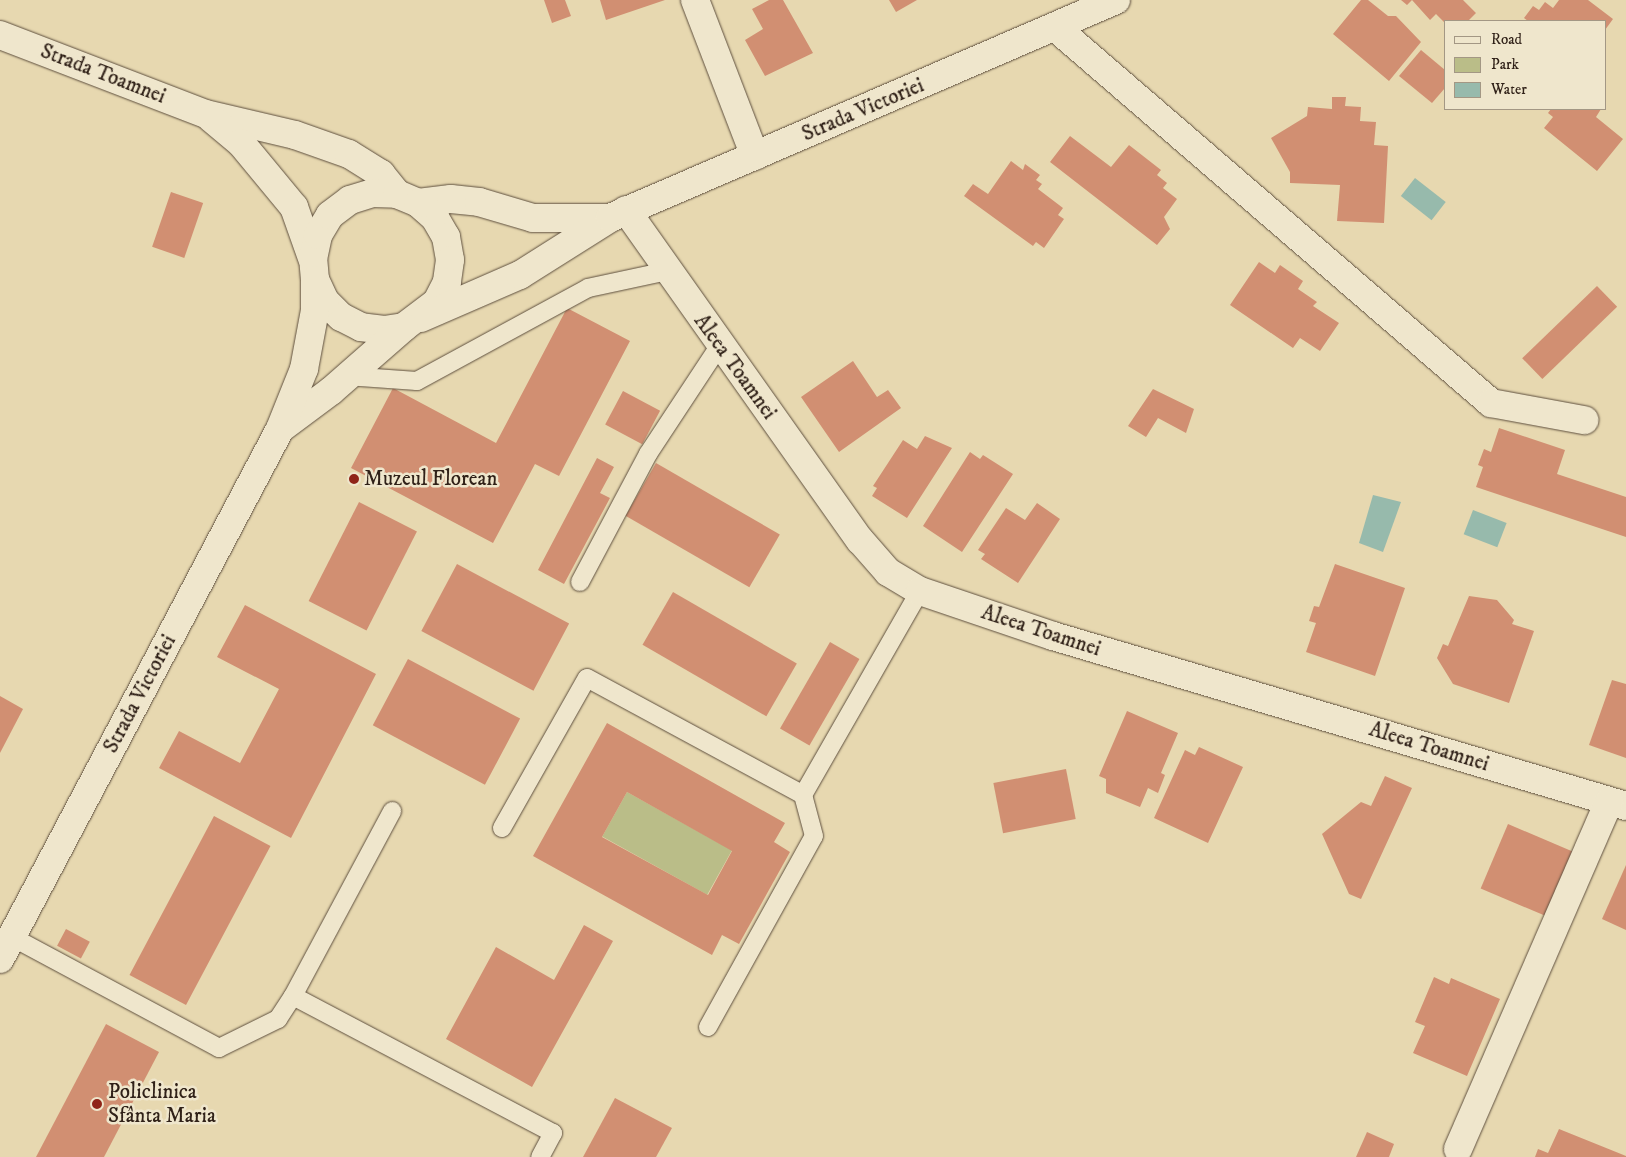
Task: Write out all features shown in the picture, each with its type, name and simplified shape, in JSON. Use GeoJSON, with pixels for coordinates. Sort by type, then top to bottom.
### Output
{"type":"FeatureCollection","features":[{"type":"Feature","properties":{"kind":"street"},"geometry":{"type":"LineString","coordinates":[[695,0],[755,156]]}},
{"type":"Feature","properties":{"kind":"street","name":"Strada Victoriei"},"geometry":{"type":"LineString","coordinates":[[618,214],[1055,28],[1116,0]]}},
{"type":"Feature","properties":{"kind":"street"},"geometry":{"type":"LineString","coordinates":[[1055,28],[1491,403],[1584,420]]}},
{"type":"Feature","properties":{"kind":"street","name":"Strada Toamnei"},"geometry":{"type":"LineString","coordinates":[[0,35],[206,114]]}},
{"type":"Feature","properties":{"kind":"street"},"geometry":{"type":"LineString","coordinates":[[206,114],[295,136],[349,154],[380,174],[407,198],[435,218],[446,237],[450,260],[447,282],[437,302],[280,429]]}},
{"type":"Feature","properties":{"kind":"street"},"geometry":{"type":"LineString","coordinates":[[206,114],[241,143],[294,207],[325,301],[340,317],[361,327],[384,330],[412,322],[520,275],[618,214]]}},
{"type":"Feature","properties":{"kind":"street"},"geometry":{"type":"LineString","coordinates":[[314,270],[318,235],[330,215],[343,205],[373,193],[407,198],[479,202],[533,218],[618,214]]}},
{"type":"Feature","properties":{"kind":"street","name":"Aleea Toamnei"},"geometry":{"type":"LineString","coordinates":[[618,214],[667,271],[860,540],[888,572],[920,591],[1053,636],[1617,803]]}},
{"type":"Feature","properties":{"kind":"street","name":"Strada Victoriei"},"geometry":{"type":"LineString","coordinates":[[6,948],[280,429],[304,369],[315,310],[314,270]]}},
{"type":"Feature","properties":{"kind":"street"},"geometry":{"type":"LineString","coordinates":[[1458,1149],[1617,803]]}},
{"type":"Feature","properties":{"kind":"lane"},"geometry":{"type":"LineString","coordinates":[[346,376],[417,381],[588,288],[667,271]]}},
{"type":"Feature","properties":{"kind":"lane"},"geometry":{"type":"LineString","coordinates":[[580,582],[648,454],[720,345]]}},
{"type":"Feature","properties":{"kind":"lane"},"geometry":{"type":"LineString","coordinates":[[708,1027],[814,836],[803,795],[920,591]]}},
{"type":"Feature","properties":{"kind":"lane"},"geometry":{"type":"LineString","coordinates":[[502,828],[587,678],[803,795]]}},
{"type":"Feature","properties":{"kind":"lane"},"geometry":{"type":"LineString","coordinates":[[6,948],[219,1048],[278,1019],[293,996],[392,811]]}},
{"type":"Feature","properties":{"kind":"lane"},"geometry":{"type":"LineString","coordinates":[[293,996],[553,1133],[540,1157]]}},
{"type":"Feature","properties":{"kind":"green space"},"geometry":{"type":"Polygon","coordinates":[[[627,792],[732,850],[707,895],[602,837],[627,792]]]}},
{"type":"Feature","properties":{"kind":"water"},"geometry":{"type":"Polygon","coordinates":[[[1415,178],[1446,202],[1432,220],[1401,196],[1415,178]]]}},
{"type":"Feature","properties":{"kind":"water"},"geometry":{"type":"Polygon","coordinates":[[[1373,495],[1401,502],[1383,552],[1359,543],[1373,495]]]}},
{"type":"Feature","properties":{"kind":"water"},"geometry":{"type":"Polygon","coordinates":[[[1473,510],[1507,523],[1497,547],[1464,534],[1473,510]]]}},
{"type":"Feature","properties":{"kind":"building"},"geometry":{"type":"Polygon","coordinates":[[[544,0],[565,0],[571,16],[552,23],[544,0]]]}},
{"type":"Feature","properties":{"kind":"building"},"geometry":{"type":"Polygon","coordinates":[[[600,0],[665,0],[606,20],[600,0]]]}},
{"type":"Feature","properties":{"kind":"building"},"geometry":{"type":"Polygon","coordinates":[[[769,0],[783,0],[813,53],[765,76],[745,40],[763,29],[752,9],[769,0]]]}},
{"type":"Feature","properties":{"kind":"building"},"geometry":{"type":"Polygon","coordinates":[[[889,0],[917,0],[896,12],[889,0]]]}},
{"type":"Feature","properties":{"kind":"building"},"geometry":{"type":"Polygon","coordinates":[[[1361,0],[1368,0],[1388,16],[1396,16],[1421,42],[1389,81],[1333,34],[1361,0]]]}},
{"type":"Feature","properties":{"kind":"building"},"geometry":{"type":"Polygon","coordinates":[[[1401,0],[1412,0],[1407,5],[1401,0]]]}},
{"type":"Feature","properties":{"kind":"building"},"geometry":{"type":"Polygon","coordinates":[[[1412,0],[1463,0],[1476,13],[1469,20],[1444,20],[1444,22],[1436,14],[1430,20],[1412,0]]]}},
{"type":"Feature","properties":{"kind":"building"},"geometry":{"type":"Polygon","coordinates":[[[1559,0],[1588,0],[1613,19],[1606,29],[1606,20],[1527,20],[1524,18],[1533,6],[1539,10],[1545,2],[1553,8],[1559,0]]]}},
{"type":"Feature","properties":{"kind":"building"},"geometry":{"type":"Polygon","coordinates":[[[1421,50],[1444,69],[1444,89],[1432,103],[1399,76],[1421,50]]]}},
{"type":"Feature","properties":{"kind":"building"},"geometry":{"type":"Polygon","coordinates":[[[1332,97],[1346,97],[1345,106],[1361,107],[1360,121],[1376,122],[1374,145],[1388,146],[1384,223],[1337,221],[1340,185],[1290,183],[1290,172],[1271,138],[1307,116],[1308,107],[1332,109],[1332,97]]]}},
{"type":"Feature","properties":{"kind":"building"},"geometry":{"type":"Polygon","coordinates":[[[1550,110],[1600,110],[1596,117],[1623,139],[1597,171],[1544,128],[1553,117],[1548,113],[1550,110]]]}},
{"type":"Feature","properties":{"kind":"building"},"geometry":{"type":"Polygon","coordinates":[[[1070,136],[1111,167],[1129,145],[1161,170],[1157,175],[1167,183],[1163,188],[1177,199],[1164,217],[1170,229],[1157,245],[1050,162],[1070,136]]]}},
{"type":"Feature","properties":{"kind":"building"},"geometry":{"type":"Polygon","coordinates":[[[1011,161],[1023,170],[1025,164],[1040,175],[1036,180],[1042,184],[1038,189],[1063,208],[1058,215],[1064,219],[1044,248],[1036,242],[1033,246],[964,196],[973,184],[988,194],[1011,161]]]}},
{"type":"Feature","properties":{"kind":"building"},"geometry":{"type":"Polygon","coordinates":[[[171,192],[203,203],[184,258],[152,247],[171,192]]]}},
{"type":"Feature","properties":{"kind":"building"},"geometry":{"type":"Polygon","coordinates":[[[1259,262],[1275,273],[1280,265],[1303,281],[1298,289],[1317,302],[1313,306],[1339,323],[1320,351],[1300,338],[1293,348],[1230,305],[1259,262]]]}},
{"type":"Feature","properties":{"kind":"building"},"geometry":{"type":"Polygon","coordinates":[[[1597,286],[1617,307],[1542,379],[1522,358],[1597,286]]]}},
{"type":"Feature","properties":{"kind":"building"},"geometry":{"type":"Polygon","coordinates":[[[567,308],[630,341],[559,476],[535,464],[493,543],[351,468],[393,388],[496,443],[567,308]]]}},
{"type":"Feature","properties":{"kind":"building"},"geometry":{"type":"Polygon","coordinates":[[[853,361],[877,397],[888,390],[901,408],[839,452],[801,397],[853,361]]]}},
{"type":"Feature","properties":{"kind":"building"},"geometry":{"type":"Polygon","coordinates":[[[1153,389],[1194,409],[1186,433],[1158,418],[1146,437],[1128,426],[1153,389]]]}},
{"type":"Feature","properties":{"kind":"building"},"geometry":{"type":"Polygon","coordinates":[[[623,391],[660,411],[642,444],[605,425],[623,391]]]}},
{"type":"Feature","properties":{"kind":"building"},"geometry":{"type":"Polygon","coordinates":[[[1499,428],[1565,450],[1557,474],[1626,497],[1626,537],[1476,487],[1483,467],[1478,465],[1484,449],[1491,452],[1499,428]]]}},
{"type":"Feature","properties":{"kind":"building"},"geometry":{"type":"Polygon","coordinates":[[[925,436],[952,448],[907,518],[872,496],[877,488],[873,486],[903,440],[917,449],[925,436]]]}},
{"type":"Feature","properties":{"kind":"building"},"geometry":{"type":"Polygon","coordinates":[[[970,452],[980,459],[983,455],[1013,474],[962,552],[923,526],[970,452]]]}},
{"type":"Feature","properties":{"kind":"building"},"geometry":{"type":"Polygon","coordinates":[[[597,458],[614,467],[600,493],[610,498],[564,584],[538,570],[597,458]]]}},
{"type":"Feature","properties":{"kind":"building"},"geometry":{"type":"Polygon","coordinates":[[[656,463],[780,534],[749,587],[626,516],[656,463]]]}},
{"type":"Feature","properties":{"kind":"building"},"geometry":{"type":"Polygon","coordinates":[[[359,502],[417,532],[367,630],[309,601],[359,502]]]}},
{"type":"Feature","properties":{"kind":"building"},"geometry":{"type":"Polygon","coordinates":[[[1037,503],[1060,519],[1018,583],[981,559],[985,554],[978,550],[1006,508],[1025,520],[1037,503]]]}},
{"type":"Feature","properties":{"kind":"building"},"geometry":{"type":"Polygon","coordinates":[[[457,564],[569,624],[533,691],[421,631],[457,564]]]}},
{"type":"Feature","properties":{"kind":"building"},"geometry":{"type":"Polygon","coordinates":[[[1335,564],[1405,588],[1375,676],[1306,652],[1316,623],[1309,621],[1314,606],[1319,607],[1335,564]]]}},
{"type":"Feature","properties":{"kind":"building"},"geometry":{"type":"Polygon","coordinates":[[[673,592],[797,664],[766,716],[642,645],[673,592]]]}},
{"type":"Feature","properties":{"kind":"building"},"geometry":{"type":"Polygon","coordinates":[[[1469,596],[1497,600],[1514,620],[1512,624],[1534,631],[1509,703],[1453,684],[1437,658],[1443,644],[1448,646],[1469,596]]]}},
{"type":"Feature","properties":{"kind":"building"},"geometry":{"type":"Polygon","coordinates":[[[245,605],[376,674],[291,838],[159,768],[179,731],[240,763],[279,689],[217,657],[245,605]]]}},
{"type":"Feature","properties":{"kind":"building"},"geometry":{"type":"Polygon","coordinates":[[[830,642],[859,659],[809,746],[780,729],[830,642]]]}},
{"type":"Feature","properties":{"kind":"building"},"geometry":{"type":"Polygon","coordinates":[[[408,659],[520,719],[485,785],[373,725],[408,659]]]}},
{"type":"Feature","properties":{"kind":"building"},"geometry":{"type":"Polygon","coordinates":[[[1612,680],[1626,684],[1626,758],[1589,745],[1612,680]]]}},
{"type":"Feature","properties":{"kind":"building"},"geometry":{"type":"Polygon","coordinates":[[[0,696],[23,709],[0,753],[0,696]]]}},
{"type":"Feature","properties":{"kind":"building"},"geometry":{"type":"Polygon","coordinates":[[[1127,711],[1178,733],[1161,773],[1165,775],[1158,793],[1148,788],[1140,807],[1106,793],[1106,779],[1099,776],[1127,711]]]}},
{"type":"Feature","properties":{"kind":"building"},"geometry":{"type":"Polygon","coordinates":[[[607,723],[785,823],[774,842],[790,852],[739,944],[722,935],[712,955],[533,856],[607,723]],[[627,792],[602,837],[708,895],[732,851],[627,792]]]}},
{"type":"Feature","properties":{"kind":"building"},"geometry":{"type":"Polygon","coordinates":[[[1199,747],[1243,767],[1208,843],[1154,818],[1185,750],[1195,755],[1199,747]]]}},
{"type":"Feature","properties":{"kind":"building"},"geometry":{"type":"Polygon","coordinates":[[[1066,769],[1076,819],[1003,833],[993,783],[1066,769]]]}},
{"type":"Feature","properties":{"kind":"building"},"geometry":{"type":"Polygon","coordinates":[[[1385,776],[1412,788],[1361,899],[1349,894],[1322,834],[1361,802],[1371,806],[1385,776]]]}},
{"type":"Feature","properties":{"kind":"building"},"geometry":{"type":"Polygon","coordinates":[[[214,816],[271,846],[186,1005],[129,975],[214,816]]]}},
{"type":"Feature","properties":{"kind":"building"},"geometry":{"type":"Polygon","coordinates":[[[1508,824],[1576,853],[1549,917],[1481,888],[1508,824]]]}},
{"type":"Feature","properties":{"kind":"building"},"geometry":{"type":"Polygon","coordinates":[[[1626,865],[1626,930],[1602,919],[1626,865]]]}},
{"type":"Feature","properties":{"kind":"building"},"geometry":{"type":"Polygon","coordinates":[[[584,925],[613,941],[532,1087],[446,1039],[496,947],[554,980],[584,925]]]}},
{"type":"Feature","properties":{"kind":"building"},"geometry":{"type":"Polygon","coordinates":[[[66,929],[90,942],[81,958],[57,946],[66,929]]]}},
{"type":"Feature","properties":{"kind":"building"},"geometry":{"type":"Polygon","coordinates":[[[1434,977],[1449,984],[1451,978],[1500,999],[1467,1076],[1413,1053],[1425,1026],[1415,1022],[1434,977]]]}},
{"type":"Feature","properties":{"kind":"building","name":"Policlinica Sfânta Maria"},"geometry":{"type":"Polygon","coordinates":[[[106,1024],[159,1052],[104,1157],[36,1157],[106,1024]]]}},
{"type":"Feature","properties":{"kind":"building"},"geometry":{"type":"Polygon","coordinates":[[[615,1098],[672,1128],[656,1157],[583,1157],[615,1098]]]}},
{"type":"Feature","properties":{"kind":"building"},"geometry":{"type":"Polygon","coordinates":[[[1559,1129],[1626,1157],[1535,1157],[1538,1149],[1548,1153],[1559,1129]]]}},
{"type":"Feature","properties":{"kind":"building"},"geometry":{"type":"Polygon","coordinates":[[[1367,1132],[1394,1144],[1389,1157],[1356,1157],[1367,1132]]]}},
{"type":"Feature","properties":{"kind":"place","name":"Muzeul Florean"},"geometry":{"type":"Point","coordinates":[354,479]}},
{"type":"Feature","properties":{"kind":"place","name":"Policlinica Sfânta Maria"},"geometry":{"type":"Point","coordinates":[97,1104]}}]}
